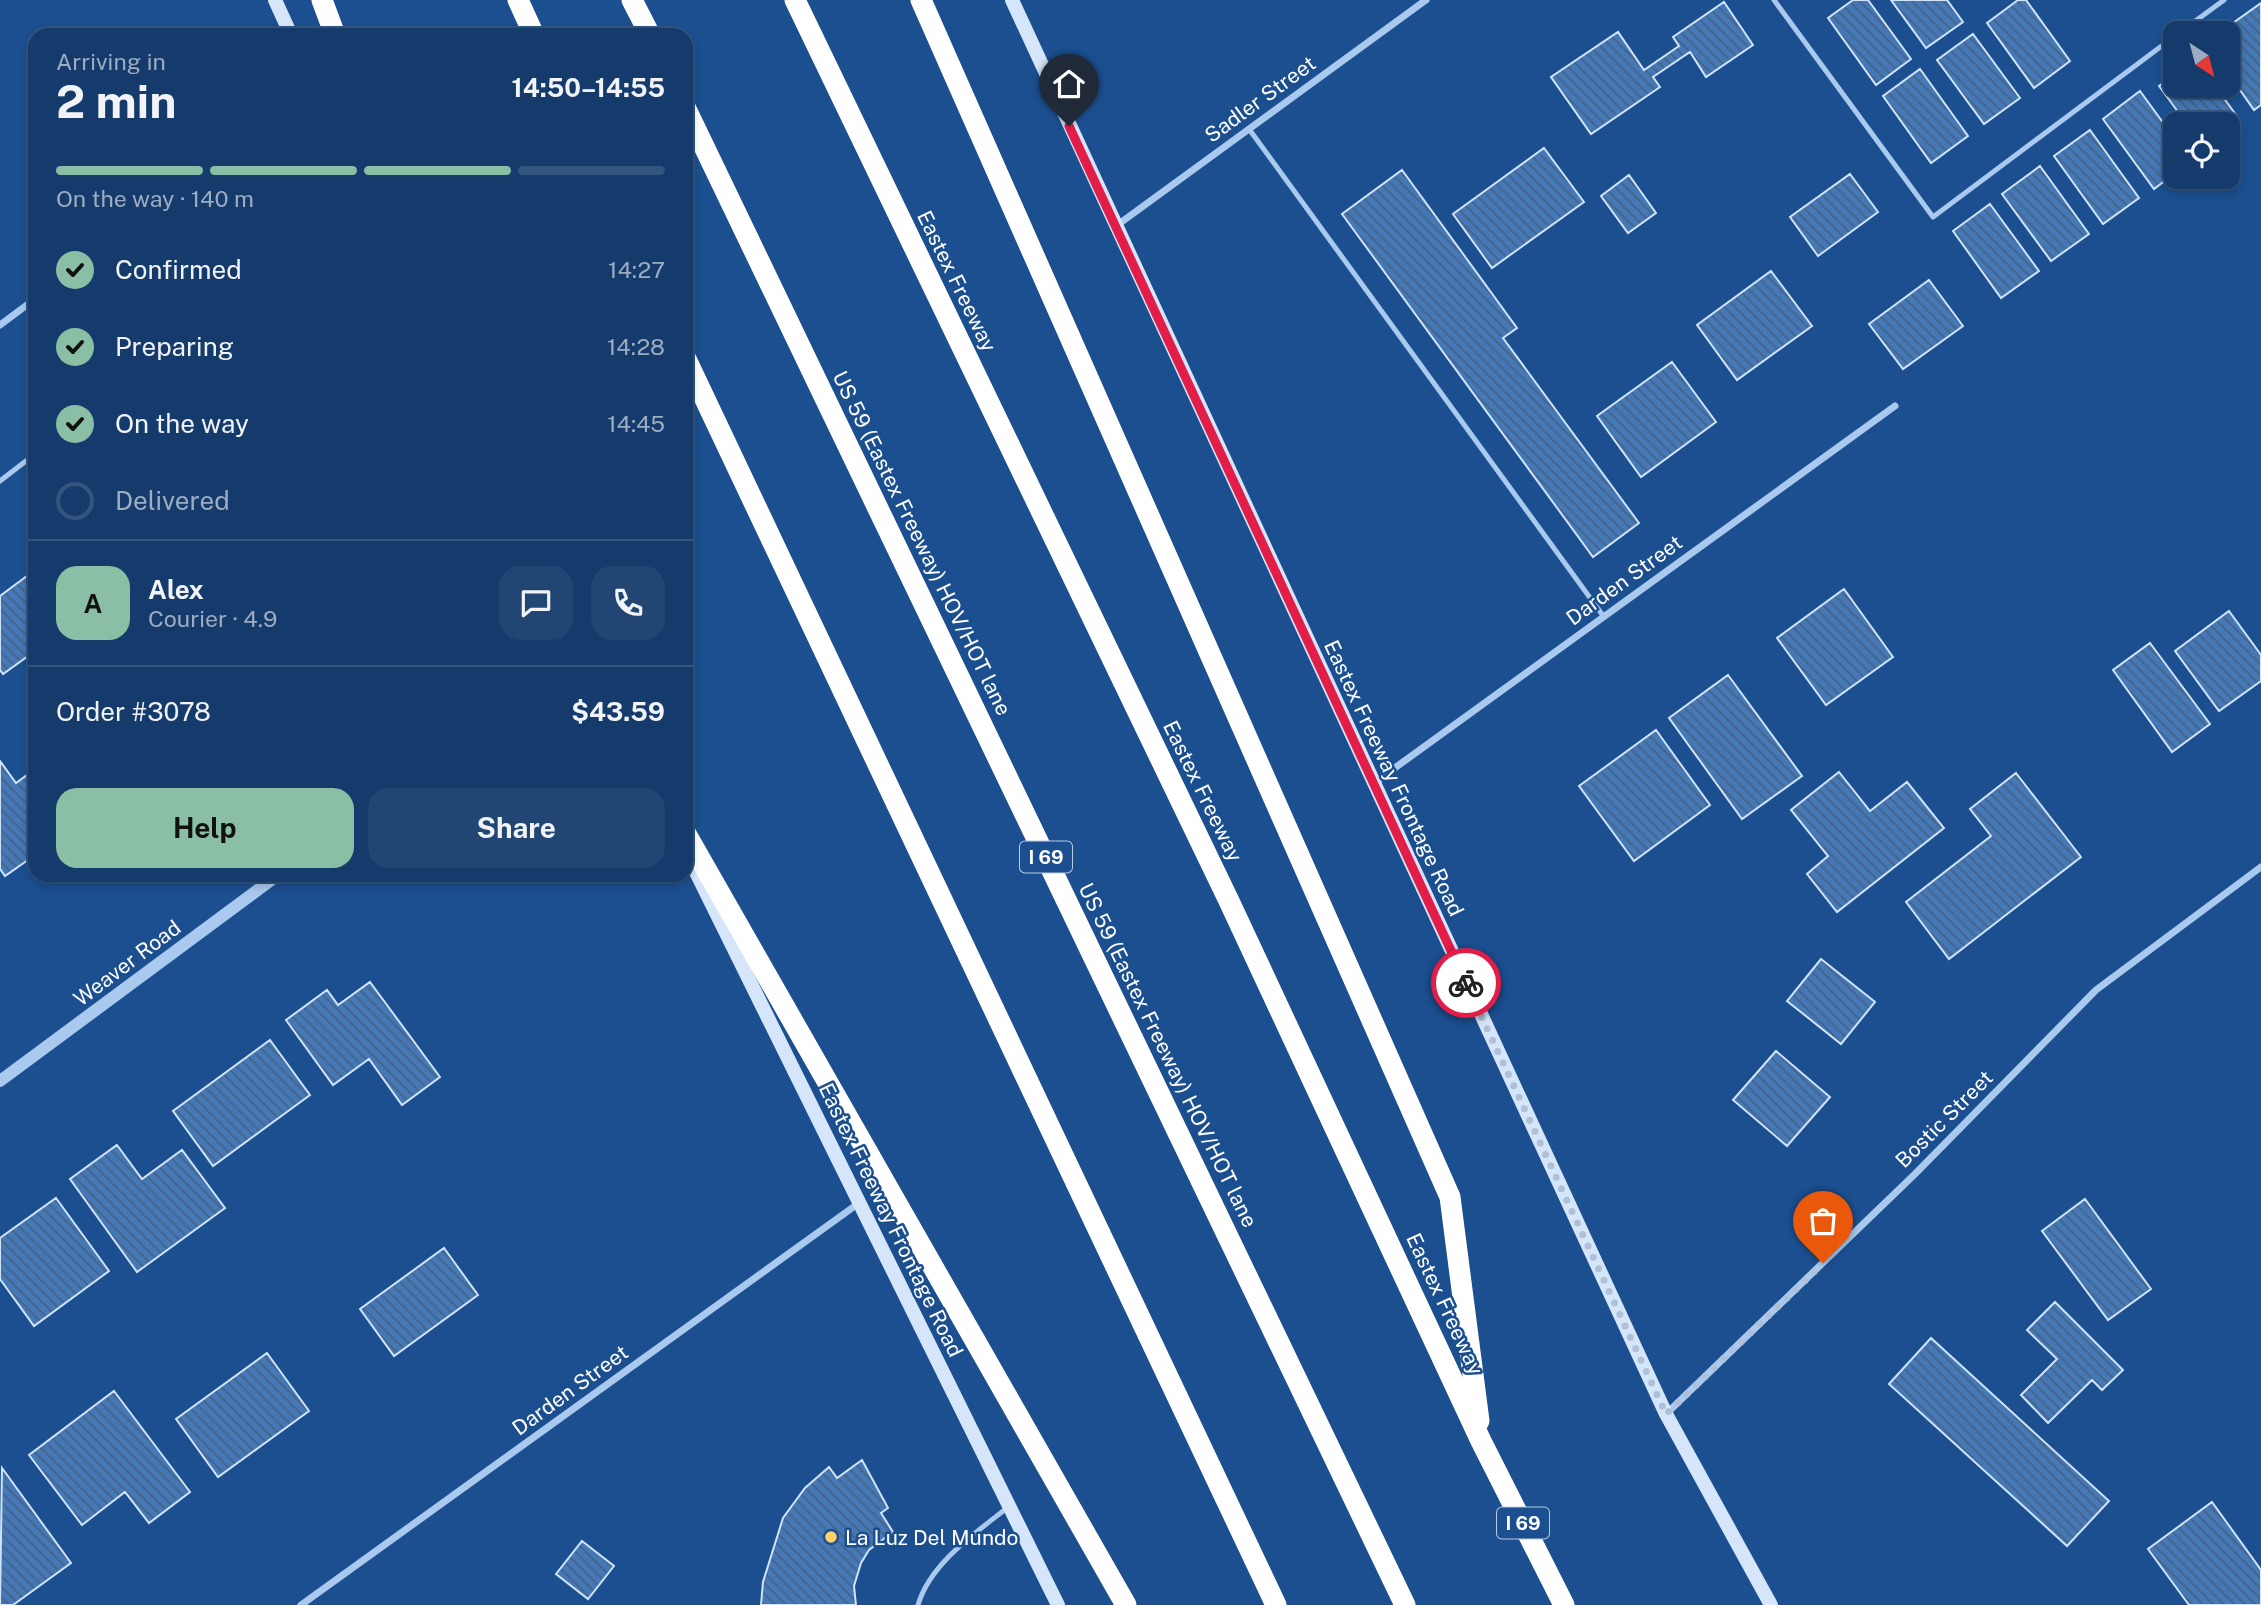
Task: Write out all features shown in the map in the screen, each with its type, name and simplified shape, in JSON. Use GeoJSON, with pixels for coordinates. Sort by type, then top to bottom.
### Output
{"type":"FeatureCollection","features":[{"type":"Feature","properties":{"kind":"highway"},"geometry":{"type":"LineString","coordinates":[[322,0],[332,28]]}},
{"type":"Feature","properties":{"kind":"highway"},"geometry":{"type":"LineString","coordinates":[[518,0],[531,28]]}},
{"type":"Feature","properties":{"kind":"highway"},"geometry":{"type":"LineString","coordinates":[[632,0],[646,28]]}},
{"type":"Feature","properties":{"kind":"highway","name":"Eastex Freeway"},"geometry":{"type":"LineString","coordinates":[[795,0],[1223,889],[1481,1441],[1564,1605]]}},
{"type":"Feature","properties":{"kind":"highway"},"geometry":{"type":"LineString","coordinates":[[921,0],[1450,1197],[1481,1441]]}},
{"type":"Feature","properties":{"kind":"highway","name":"US 59 (Eastex Freeway) HOV/HOT lane"},"geometry":{"type":"LineString","coordinates":[[693,124],[1405,1605]]}},
{"type":"Feature","properties":{"kind":"highway"},"geometry":{"type":"LineString","coordinates":[[693,374],[1276,1605]]}},
{"type":"Feature","properties":{"kind":"highway"},"geometry":{"type":"LineString","coordinates":[[693,846],[1126,1605]]}},
{"type":"Feature","properties":{"kind":"main road"},"geometry":{"type":"LineString","coordinates":[[275,0],[288,28]]}},
{"type":"Feature","properties":{"kind":"main road","name":"Eastex Freeway Frontage Road"},"geometry":{"type":"LineString","coordinates":[[1012,0],[1666,1414],[1771,1605]]}},
{"type":"Feature","properties":{"kind":"main road","name":"Eastex Freeway Frontage Road"},"geometry":{"type":"LineString","coordinates":[[693,867],[1058,1605]]}},
{"type":"Feature","properties":{"kind":"street","name":"Sadler Street"},"geometry":{"type":"LineString","coordinates":[[1115,226],[1426,0]]}},
{"type":"Feature","properties":{"kind":"street"},"geometry":{"type":"LineString","coordinates":[[0,325],[28,304]]}},
{"type":"Feature","properties":{"kind":"street","name":"Darden Street"},"geometry":{"type":"LineString","coordinates":[[1373,783],[1895,406]]}},
{"type":"Feature","properties":{"kind":"street","name":"Bostic Street"},"geometry":{"type":"LineString","coordinates":[[1666,1414],[1915,1174],[2096,990],[2261,867]]}},
{"type":"Feature","properties":{"kind":"street","name":"Weaver Road"},"geometry":{"type":"LineString","coordinates":[[0,1081],[269,882]]}},
{"type":"Feature","properties":{"kind":"street","name":"Darden Street"},"geometry":{"type":"LineString","coordinates":[[301,1605],[859,1203]]}},
{"type":"Feature","properties":{"kind":"lane"},"geometry":{"type":"LineString","coordinates":[[1774,0],[1933,217],[2163,45]]}},
{"type":"Feature","properties":{"kind":"lane"},"geometry":{"type":"LineString","coordinates":[[2195,21],[2224,0]]}},
{"type":"Feature","properties":{"kind":"lane"},"geometry":{"type":"LineString","coordinates":[[1249,130],[1604,617]]}},
{"type":"Feature","properties":{"kind":"lane"},"geometry":{"type":"LineString","coordinates":[[0,481],[28,459]]}},
{"type":"Feature","properties":{"kind":"lane"},"geometry":{"type":"LineString","coordinates":[[918,1605],[923,1586],[966,1541],[1009,1506]]}},
{"type":"Feature","properties":{"kind":"building"},"geometry":{"type":"Polygon","coordinates":[[[1853,0],[1868,0],[1911,59],[1876,85],[1828,18],[1853,0]]]}},
{"type":"Feature","properties":{"kind":"building"},"geometry":{"type":"Polygon","coordinates":[[[1891,0],[1947,0],[1963,22],[1926,48],[1891,0]]]}},
{"type":"Feature","properties":{"kind":"building"},"geometry":{"type":"Polygon","coordinates":[[[2018,0],[2026,0],[2070,61],[2034,88],[1987,23],[2018,0]]]}},
{"type":"Feature","properties":{"kind":"building"},"geometry":{"type":"Polygon","coordinates":[[[1724,2],[1753,45],[1706,77],[1690,52],[1653,77],[1660,87],[1591,134],[1551,77],[1618,32],[1644,70],[1679,46],[1673,37],[1724,2]]]}},
{"type":"Feature","properties":{"kind":"building"},"geometry":{"type":"Polygon","coordinates":[[[2261,3],[2261,105],[2254,110],[2240,90],[2240,21],[2236,21],[2261,3]]]}},
{"type":"Feature","properties":{"kind":"building"},"geometry":{"type":"Polygon","coordinates":[[[1973,34],[2020,98],[1984,124],[1937,60],[1973,34]]]}},
{"type":"Feature","properties":{"kind":"building"},"geometry":{"type":"Polygon","coordinates":[[[1920,69],[1968,136],[1931,163],[1883,96],[1920,69]]]}},
{"type":"Feature","properties":{"kind":"building"},"geometry":{"type":"Polygon","coordinates":[[[2140,91],[2163,123],[2163,182],[2154,189],[2103,119],[2140,91]]]}},
{"type":"Feature","properties":{"kind":"building"},"geometry":{"type":"Polygon","coordinates":[[[2168,98],[2224,98],[2234,112],[2178,112],[2168,98]]]}},
{"type":"Feature","properties":{"kind":"building"},"geometry":{"type":"Polygon","coordinates":[[[2090,130],[2139,198],[2103,224],[2054,156],[2090,130]]]}},
{"type":"Feature","properties":{"kind":"building"},"geometry":{"type":"Polygon","coordinates":[[[1544,148],[1584,202],[1492,268],[1453,214],[1544,148]]]}},
{"type":"Feature","properties":{"kind":"building"},"geometry":{"type":"Polygon","coordinates":[[[2040,166],[2089,234],[2051,261],[2002,194],[2040,166]]]}},
{"type":"Feature","properties":{"kind":"building"},"geometry":{"type":"Polygon","coordinates":[[[1402,170],[1517,328],[1503,338],[1639,523],[1593,557],[1342,214],[1402,170]]]}},
{"type":"Feature","properties":{"kind":"building"},"geometry":{"type":"Polygon","coordinates":[[[1850,174],[1878,212],[1818,256],[1790,217],[1850,174]]]}},
{"type":"Feature","properties":{"kind":"building"},"geometry":{"type":"Polygon","coordinates":[[[1629,175],[1656,213],[1628,233],[1601,196],[1629,175]]]}},
{"type":"Feature","properties":{"kind":"building"},"geometry":{"type":"Polygon","coordinates":[[[1990,204],[2039,271],[2001,298],[1953,231],[1990,204]]]}},
{"type":"Feature","properties":{"kind":"building"},"geometry":{"type":"Polygon","coordinates":[[[1771,271],[1812,326],[1737,380],[1697,325],[1771,271]]]}},
{"type":"Feature","properties":{"kind":"building"},"geometry":{"type":"Polygon","coordinates":[[[1929,280],[1963,326],[1903,369],[1869,324],[1929,280]]]}},
{"type":"Feature","properties":{"kind":"building"},"geometry":{"type":"Polygon","coordinates":[[[1672,362],[1716,422],[1641,477],[1597,416],[1672,362]]]}},
{"type":"Feature","properties":{"kind":"building"},"geometry":{"type":"Polygon","coordinates":[[[28,575],[28,656],[3,674],[0,670],[0,596],[28,575]]]}},
{"type":"Feature","properties":{"kind":"building"},"geometry":{"type":"Polygon","coordinates":[[[1844,589],[1893,657],[1826,705],[1777,638],[1844,589]]]}},
{"type":"Feature","properties":{"kind":"building"},"geometry":{"type":"Polygon","coordinates":[[[2229,611],[2261,655],[2261,681],[2219,711],[2175,651],[2229,611]]]}},
{"type":"Feature","properties":{"kind":"building"},"geometry":{"type":"Polygon","coordinates":[[[2150,643],[2210,724],[2172,752],[2113,670],[2150,643]]]}},
{"type":"Feature","properties":{"kind":"building"},"geometry":{"type":"Polygon","coordinates":[[[1728,675],[1802,776],[1742,819],[1669,718],[1728,675]]]}},
{"type":"Feature","properties":{"kind":"building"},"geometry":{"type":"Polygon","coordinates":[[[1656,730],[1710,805],[1634,861],[1579,786],[1656,730]]]}},
{"type":"Feature","properties":{"kind":"building"},"geometry":{"type":"Polygon","coordinates":[[[0,761],[16,783],[28,774],[28,860],[5,876],[0,869],[0,761]]]}},
{"type":"Feature","properties":{"kind":"building"},"geometry":{"type":"Polygon","coordinates":[[[1839,772],[1870,811],[1907,782],[1944,828],[1837,912],[1807,874],[1828,856],[1791,810],[1839,772]]]}},
{"type":"Feature","properties":{"kind":"building"},"geometry":{"type":"Polygon","coordinates":[[[2016,773],[2081,857],[1949,959],[1906,902],[1991,836],[1970,809],[2016,773]]]}},
{"type":"Feature","properties":{"kind":"building"},"geometry":{"type":"Polygon","coordinates":[[[1821,959],[1875,1002],[1841,1044],[1787,1001],[1821,959]]]}},
{"type":"Feature","properties":{"kind":"building"},"geometry":{"type":"Polygon","coordinates":[[[370,982],[440,1077],[402,1105],[369,1059],[333,1085],[286,1020],[327,990],[338,1005],[370,982]]]}},
{"type":"Feature","properties":{"kind":"building"},"geometry":{"type":"Polygon","coordinates":[[[270,1040],[310,1095],[213,1166],[173,1111],[270,1040]]]}},
{"type":"Feature","properties":{"kind":"building"},"geometry":{"type":"Polygon","coordinates":[[[1776,1051],[1830,1097],[1787,1146],[1733,1100],[1776,1051]]]}},
{"type":"Feature","properties":{"kind":"building"},"geometry":{"type":"Polygon","coordinates":[[[117,1145],[142,1179],[182,1150],[225,1208],[137,1272],[70,1179],[117,1145]]]}},
{"type":"Feature","properties":{"kind":"building"},"geometry":{"type":"Polygon","coordinates":[[[56,1198],[109,1271],[34,1326],[0,1279],[0,1238],[56,1198]]]}},
{"type":"Feature","properties":{"kind":"building"},"geometry":{"type":"Polygon","coordinates":[[[2085,1199],[2151,1289],[2108,1320],[2042,1231],[2085,1199]]]}},
{"type":"Feature","properties":{"kind":"building"},"geometry":{"type":"Polygon","coordinates":[[[444,1248],[478,1295],[394,1356],[360,1309],[444,1248]]]}},
{"type":"Feature","properties":{"kind":"building"},"geometry":{"type":"Polygon","coordinates":[[[2055,1302],[2123,1370],[2102,1390],[2092,1380],[2048,1423],[2021,1395],[2057,1359],[2027,1330],[2055,1302]]]}},
{"type":"Feature","properties":{"kind":"building"},"geometry":{"type":"Polygon","coordinates":[[[1931,1338],[2109,1501],[2067,1546],[1889,1384],[1931,1338]]]}},
{"type":"Feature","properties":{"kind":"building"},"geometry":{"type":"Polygon","coordinates":[[[267,1353],[309,1411],[218,1477],[176,1419],[267,1353]]]}},
{"type":"Feature","properties":{"kind":"building"},"geometry":{"type":"Polygon","coordinates":[[[114,1391],[190,1492],[149,1523],[125,1492],[82,1525],[29,1455],[114,1391]]]}},
{"type":"Feature","properties":{"kind":"building","name":"La Luz Del Mundo"},"geometry":{"type":"Polygon","coordinates":[[[862,1460],[888,1508],[881,1513],[893,1532],[869,1550],[861,1563],[854,1586],[856,1605],[761,1605],[763,1582],[783,1518],[805,1488],[829,1467],[837,1478],[862,1460]]]}},
{"type":"Feature","properties":{"kind":"building"},"geometry":{"type":"Polygon","coordinates":[[[2,1468],[71,1563],[13,1605],[0,1605],[2,1468]]]}},
{"type":"Feature","properties":{"kind":"building"},"geometry":{"type":"Polygon","coordinates":[[[2212,1502],[2261,1570],[2261,1605],[2189,1605],[2148,1549],[2212,1502]]]}},
{"type":"Feature","properties":{"kind":"building"},"geometry":{"type":"Polygon","coordinates":[[[582,1541],[614,1566],[588,1599],[556,1574],[582,1541]]]}},
{"type":"Feature","properties":{"kind":"way so far"},"geometry":{"type":"LineString","coordinates":[[1466,983],[1666,1414],[1823,1263]]}},
{"type":"Feature","properties":{"kind":"place","name":"La Luz Del Mundo"},"geometry":{"type":"Point","coordinates":[831,1537]}},
{"type":"Feature","properties":{"kind":"route"},"geometry":{"type":"LineString","coordinates":[[1069,126],[1466,983]]}}]}
